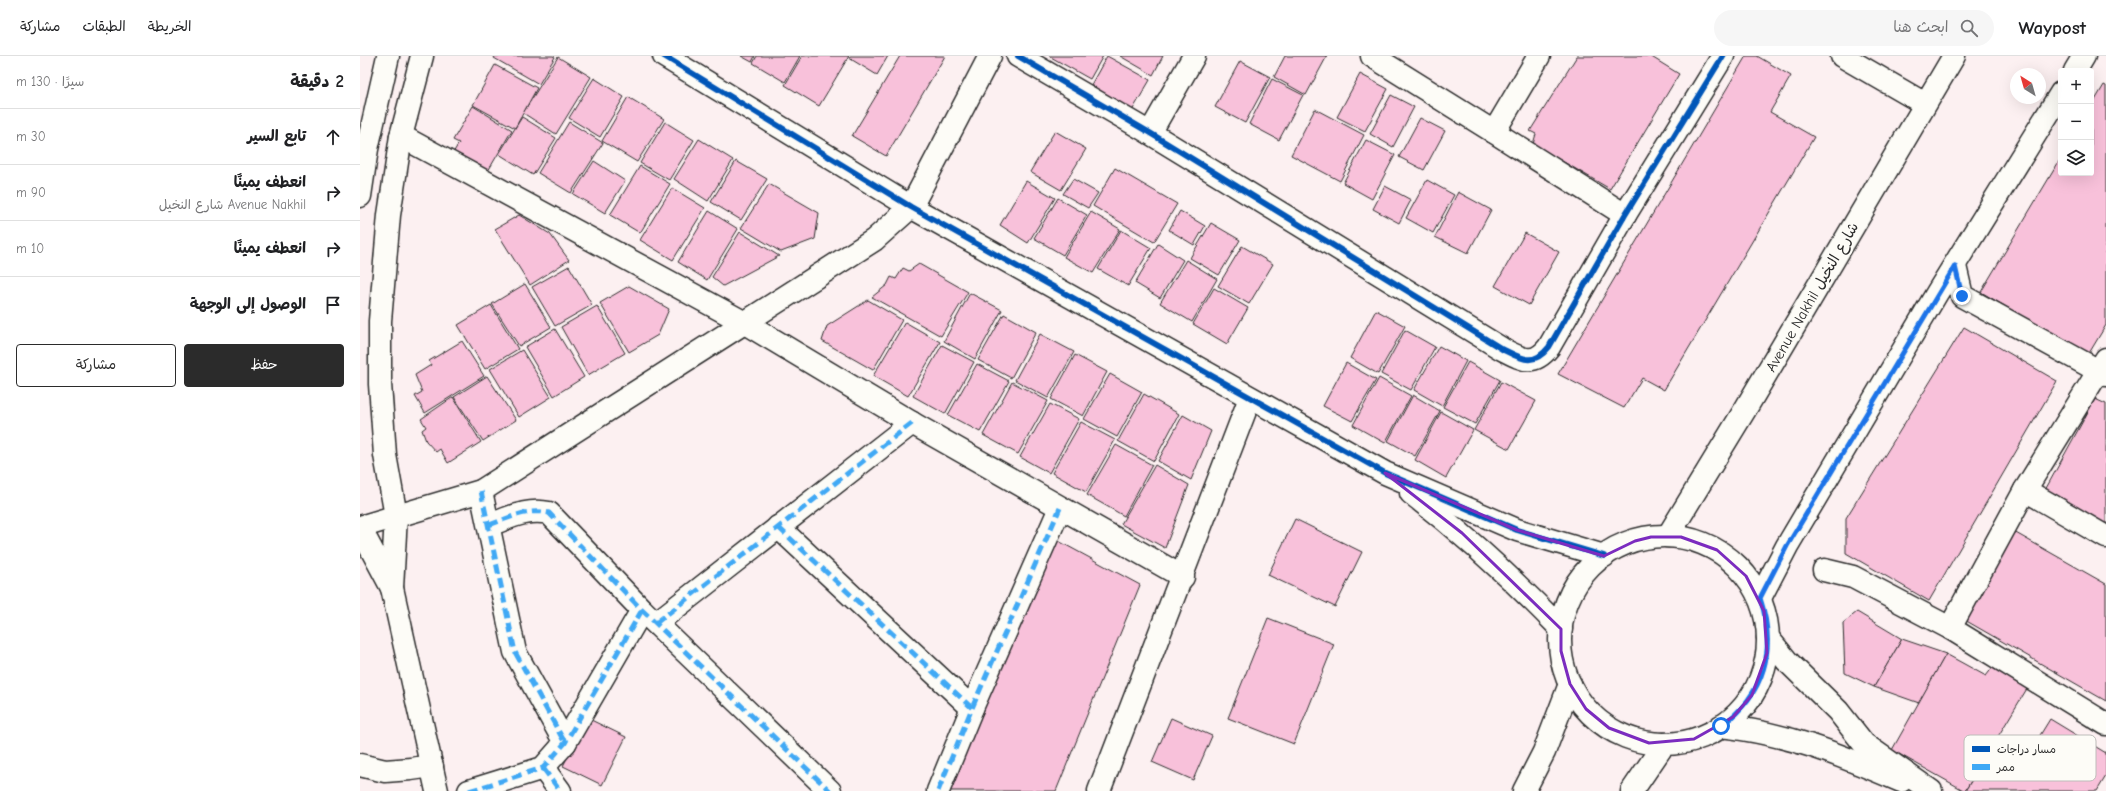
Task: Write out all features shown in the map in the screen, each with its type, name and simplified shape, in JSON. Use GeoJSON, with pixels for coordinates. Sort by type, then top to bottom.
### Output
{"type":"FeatureCollection","features":[{"type":"Feature","properties":{"kind":"street"},"geometry":{"type":"LineString","coordinates":[[360,196],[364,150],[388,56]]}},
{"type":"Feature","properties":{"kind":"street"},"geometry":{"type":"LineString","coordinates":[[392,588],[396,516],[385,455],[380,384],[380,329],[389,215],[401,136],[422,56]]}},
{"type":"Feature","properties":{"kind":"street"},"geometry":{"type":"LineString","coordinates":[[664,56],[911,207],[1385,473],[1517,530],[1604,556]]}},
{"type":"Feature","properties":{"kind":"street"},"geometry":{"type":"LineString","coordinates":[[437,791],[392,588],[360,527],[481,491],[874,240],[911,207],[990,56]]}},
{"type":"Feature","properties":{"kind":"street"},"geometry":{"type":"LineString","coordinates":[[1018,56],[1150,133],[1502,349],[1526,360],[1535,359],[1543,355],[1549,347],[1625,215],[1723,56]]}},
{"type":"Feature","properties":{"kind":"street"},"geometry":{"type":"LineString","coordinates":[[1150,133],[1194,56]]}},
{"type":"Feature","properties":{"kind":"street"},"geometry":{"type":"LineString","coordinates":[[1372,56],[1625,215]]}},
{"type":"Feature","properties":{"kind":"street"},"geometry":{"type":"LineString","coordinates":[[1494,132],[1539,56]]}},
{"type":"Feature","properties":{"kind":"street"},"geometry":{"type":"LineString","coordinates":[[1842,56],[1925,104]]}},
{"type":"Feature","properties":{"kind":"street","name":"Avenue Nakhil شارع النخيل"},"geometry":{"type":"LineString","coordinates":[[1668,536],[1746,408],[1954,56]]}},
{"type":"Feature","properties":{"kind":"street"},"geometry":{"type":"LineString","coordinates":[[2077,68],[2084,56]]}},
{"type":"Feature","properties":{"kind":"street"},"geometry":{"type":"LineString","coordinates":[[1760,598],[1791,539],[2058,98]]}},
{"type":"Feature","properties":{"kind":"street"},"geometry":{"type":"LineString","coordinates":[[401,136],[745,322],[912,423],[1183,577]]}},
{"type":"Feature","properties":{"kind":"street"},"geometry":{"type":"LineString","coordinates":[[1950,628],[2025,490],[2104,368],[1962,296],[1955,266]]}},
{"type":"Feature","properties":{"kind":"street"},"geometry":{"type":"LineString","coordinates":[[1100,791],[1183,577],[1250,398]]}},
{"type":"Feature","properties":{"kind":"street"},"geometry":{"type":"LineString","coordinates":[[469,791],[543,768],[565,743],[649,616],[778,527],[912,423]]}},
{"type":"Feature","properties":{"kind":"street"},"geometry":{"type":"LineString","coordinates":[[1385,473],[1462,532],[1520,587],[1561,629]]}},
{"type":"Feature","properties":{"kind":"street"},"geometry":{"type":"LineString","coordinates":[[2025,490],[2106,537]]}},
{"type":"Feature","properties":{"kind":"street"},"geometry":{"type":"LineString","coordinates":[[481,491],[515,652],[565,743]]}},
{"type":"Feature","properties":{"kind":"street"},"geometry":{"type":"LineString","coordinates":[[938,791],[972,708],[1060,508]]}},
{"type":"Feature","properties":{"kind":"street"},"geometry":{"type":"LineString","coordinates":[[489,526],[522,513],[536,511],[549,513],[649,616],[830,791]]}},
{"type":"Feature","properties":{"kind":"street"},"geometry":{"type":"LineString","coordinates":[[778,527],[972,708]]}},
{"type":"Feature","properties":{"kind":"street"},"geometry":{"type":"LineString","coordinates":[[1668,536],[1681,537],[1706,544],[1728,558],[1746,576],[1760,598],[1767,624],[1768,638],[1764,668],[1752,695],[1733,717],[1721,726],[1694,739],[1664,744],[1635,740],[1608,728],[1586,709],[1570,684],[1562,657],[1561,629],[1568,601],[1575,588],[1583,576],[1604,556],[1635,541],[1651,537],[1668,536]]}},
{"type":"Feature","properties":{"kind":"street"},"geometry":{"type":"LineString","coordinates":[[1824,570],[1853,577],[1950,628],[2106,724]]}},
{"type":"Feature","properties":{"kind":"street"},"geometry":{"type":"LineString","coordinates":[[1768,638],[1786,661],[1838,711],[1864,744],[1931,791]]}},
{"type":"Feature","properties":{"kind":"street"},"geometry":{"type":"LineString","coordinates":[[1524,791],[1544,752],[1570,684]]}},
{"type":"Feature","properties":{"kind":"street"},"geometry":{"type":"LineString","coordinates":[[1721,726],[1749,729],[1799,740],[1833,752],[1924,791]]}},
{"type":"Feature","properties":{"kind":"street"},"geometry":{"type":"LineString","coordinates":[[1632,791],[1664,744]]}},
{"type":"Feature","properties":{"kind":"street"},"geometry":{"type":"LineString","coordinates":[[360,765],[385,771],[432,766]]}},
{"type":"Feature","properties":{"kind":"street"},"geometry":{"type":"LineString","coordinates":[[543,768],[560,791]]}},
{"type":"Feature","properties":{"kind":"highlighted area"},"geometry":{"type":"Polygon","coordinates":[[[1385,473],[1517,530],[1604,556],[1635,541],[1651,537],[1681,537],[1717,550],[1746,576],[1764,611],[1767,653],[1752,695],[1733,717],[1694,739],[1649,743],[1609,728],[1586,709],[1570,684],[1561,651],[1561,629],[1462,533],[1385,473]]]}},
{"type":"Feature","properties":{"kind":"building"},"geometry":{"type":"Polygon","coordinates":[[[495,56],[555,57],[539,84],[494,58],[495,56]]]}},
{"type":"Feature","properties":{"kind":"building"},"geometry":{"type":"Polygon","coordinates":[[[741,56],[755,56],[752,62],[741,56]]]}},
{"type":"Feature","properties":{"kind":"building"},"geometry":{"type":"Polygon","coordinates":[[[757,56],[800,56],[785,82],[753,63],[757,56]]]}},
{"type":"Feature","properties":{"kind":"building"},"geometry":{"type":"Polygon","coordinates":[[[802,56],[849,56],[819,106],[785,85],[802,56]]]}},
{"type":"Feature","properties":{"kind":"building"},"geometry":{"type":"Polygon","coordinates":[[[850,56],[888,56],[877,75],[849,58],[850,56]]]}},
{"type":"Feature","properties":{"kind":"building"},"geometry":{"type":"Polygon","coordinates":[[[900,56],[945,56],[886,156],[852,136],[900,56]]]}},
{"type":"Feature","properties":{"kind":"building"},"geometry":{"type":"Polygon","coordinates":[[[1049,56],[1103,56],[1090,79],[1049,56]]]}},
{"type":"Feature","properties":{"kind":"building"},"geometry":{"type":"Polygon","coordinates":[[[1107,56],[1150,80],[1129,116],[1087,92],[1107,56]]]}},
{"type":"Feature","properties":{"kind":"building"},"geometry":{"type":"Polygon","coordinates":[[[1120,56],[1163,56],[1153,75],[1120,56]]]}},
{"type":"Feature","properties":{"kind":"building"},"geometry":{"type":"Polygon","coordinates":[[[1285,56],[1327,56],[1306,95],[1274,77],[1285,56]]]}},
{"type":"Feature","properties":{"kind":"building"},"geometry":{"type":"Polygon","coordinates":[[[1577,56],[1650,56],[1679,74],[1610,189],[1533,144],[1536,134],[1530,131],[1577,56]]]}},
{"type":"Feature","properties":{"kind":"building"},"geometry":{"type":"Polygon","coordinates":[[[1746,56],[1757,56],[1791,76],[1770,112],[1814,137],[1664,390],[1642,378],[1624,408],[1558,374],[1746,56]]]}},
{"type":"Feature","properties":{"kind":"building"},"geometry":{"type":"Polygon","coordinates":[[[558,57],[591,77],[556,134],[523,113],[558,57]]]}},
{"type":"Feature","properties":{"kind":"building"},"geometry":{"type":"Polygon","coordinates":[[[1240,61],[1270,77],[1245,123],[1215,107],[1240,61]]]}},
{"type":"Feature","properties":{"kind":"building"},"geometry":{"type":"Polygon","coordinates":[[[495,65],[537,88],[515,128],[473,105],[495,65]]]}},
{"type":"Feature","properties":{"kind":"building"},"geometry":{"type":"Polygon","coordinates":[[[1360,74],[1388,89],[1365,131],[1337,117],[1360,74]]]}},
{"type":"Feature","properties":{"kind":"building"},"geometry":{"type":"Polygon","coordinates":[[[594,78],[624,97],[600,137],[569,118],[594,78]]]}},
{"type":"Feature","properties":{"kind":"building"},"geometry":{"type":"Polygon","coordinates":[[[1272,79],[1303,95],[1279,140],[1249,124],[1272,79]]]}},
{"type":"Feature","properties":{"kind":"building"},"geometry":{"type":"Polygon","coordinates":[[[2104,85],[2106,86],[2106,325],[2088,355],[1981,292],[2058,163],[2058,176],[2094,176],[2094,102],[2104,85]]]}},
{"type":"Feature","properties":{"kind":"building"},"geometry":{"type":"Polygon","coordinates":[[[1391,95],[1414,107],[1393,147],[1370,134],[1391,95]]]}},
{"type":"Feature","properties":{"kind":"building"},"geometry":{"type":"Polygon","coordinates":[[[628,97],[664,119],[637,162],[602,141],[628,97]]]}},
{"type":"Feature","properties":{"kind":"building"},"geometry":{"type":"Polygon","coordinates":[[[473,106],[512,130],[484,178],[450,158],[459,143],[453,140],[473,106]]]}},
{"type":"Feature","properties":{"kind":"building"},"geometry":{"type":"Polygon","coordinates":[[[1315,109],[1364,135],[1340,181],[1291,155],[1315,109]]]}},
{"type":"Feature","properties":{"kind":"building"},"geometry":{"type":"Polygon","coordinates":[[[522,117],[556,138],[533,175],[499,154],[522,117]]]}},
{"type":"Feature","properties":{"kind":"building"},"geometry":{"type":"Polygon","coordinates":[[[1420,118],[1445,131],[1424,170],[1399,157],[1420,118]]]}},
{"type":"Feature","properties":{"kind":"building"},"geometry":{"type":"Polygon","coordinates":[[[569,122],[603,143],[571,193],[538,173],[569,122]]]}},
{"type":"Feature","properties":{"kind":"building"},"geometry":{"type":"Polygon","coordinates":[[[665,122],[694,140],[669,180],[640,163],[665,122]]]}},
{"type":"Feature","properties":{"kind":"building"},"geometry":{"type":"Polygon","coordinates":[[[1055,131],[1086,149],[1061,190],[1030,172],[1055,131]]]}},
{"type":"Feature","properties":{"kind":"building"},"geometry":{"type":"Polygon","coordinates":[[[699,139],[733,160],[708,201],[674,179],[699,139]]]}},
{"type":"Feature","properties":{"kind":"building"},"geometry":{"type":"Polygon","coordinates":[[[1366,140],[1395,155],[1372,199],[1343,183],[1366,140]]]}},
{"type":"Feature","properties":{"kind":"building"},"geometry":{"type":"Polygon","coordinates":[[[594,161],[625,181],[605,213],[573,194],[594,161]]]}},
{"type":"Feature","properties":{"kind":"building"},"geometry":{"type":"Polygon","coordinates":[[[736,161],[767,179],[741,220],[711,202],[736,161]]]}},
{"type":"Feature","properties":{"kind":"building"},"geometry":{"type":"Polygon","coordinates":[[[640,166],[670,184],[640,233],[610,215],[640,166]]]}},
{"type":"Feature","properties":{"kind":"building"},"geometry":{"type":"Polygon","coordinates":[[[1115,168],[1177,204],[1154,242],[1093,206],[1115,168]]]}},
{"type":"Feature","properties":{"kind":"building"},"geometry":{"type":"Polygon","coordinates":[[[1073,179],[1098,193],[1088,208],[1063,194],[1073,179]]]}},
{"type":"Feature","properties":{"kind":"building"},"geometry":{"type":"Polygon","coordinates":[[[1427,180],[1454,195],[1433,233],[1406,218],[1427,180]]]}},
{"type":"Feature","properties":{"kind":"building"},"geometry":{"type":"Polygon","coordinates":[[[1026,181],[1055,198],[1028,243],[1000,225],[1026,181]]]}},
{"type":"Feature","properties":{"kind":"building"},"geometry":{"type":"Polygon","coordinates":[[[769,184],[819,213],[815,239],[781,252],[741,228],[769,184]]]}},
{"type":"Feature","properties":{"kind":"building"},"geometry":{"type":"Polygon","coordinates":[[[1385,186],[1411,200],[1399,223],[1373,209],[1385,186]]]}},
{"type":"Feature","properties":{"kind":"building"},"geometry":{"type":"Polygon","coordinates":[[[672,188],[705,208],[673,260],[640,240],[672,188]]]}},
{"type":"Feature","properties":{"kind":"building"},"geometry":{"type":"Polygon","coordinates":[[[1458,192],[1491,210],[1468,253],[1435,237],[1458,192]]]}},
{"type":"Feature","properties":{"kind":"building"},"geometry":{"type":"Polygon","coordinates":[[[1058,198],[1087,215],[1063,255],[1034,238],[1058,198]]]}},
{"type":"Feature","properties":{"kind":"building"},"geometry":{"type":"Polygon","coordinates":[[[709,211],[738,229],[707,280],[678,262],[709,211]]]}},
{"type":"Feature","properties":{"kind":"building"},"geometry":{"type":"Polygon","coordinates":[[[1180,211],[1205,226],[1194,245],[1169,230],[1180,211]]]}},
{"type":"Feature","properties":{"kind":"building"},"geometry":{"type":"Polygon","coordinates":[[[1091,212],[1120,229],[1093,273],[1064,257],[1091,212]]]}},
{"type":"Feature","properties":{"kind":"building"},"geometry":{"type":"Polygon","coordinates":[[[519,215],[550,234],[569,260],[530,285],[495,229],[519,215]]]}},
{"type":"Feature","properties":{"kind":"building"},"geometry":{"type":"Polygon","coordinates":[[[1211,223],[1240,240],[1219,275],[1190,258],[1211,223]]]}},
{"type":"Feature","properties":{"kind":"building"},"geometry":{"type":"Polygon","coordinates":[[[1121,230],[1151,248],[1128,286],[1098,269],[1121,230]]]}},
{"type":"Feature","properties":{"kind":"building"},"geometry":{"type":"Polygon","coordinates":[[[740,232],[779,256],[723,286],[712,277],[740,232]]]}},
{"type":"Feature","properties":{"kind":"building"},"geometry":{"type":"Polygon","coordinates":[[[1525,233],[1559,252],[1529,305],[1495,286],[1525,233]]]}},
{"type":"Feature","properties":{"kind":"building"},"geometry":{"type":"Polygon","coordinates":[[[1158,244],[1183,260],[1160,298],[1135,283],[1158,244]]]}},
{"type":"Feature","properties":{"kind":"building"},"geometry":{"type":"Polygon","coordinates":[[[1242,246],[1273,264],[1249,304],[1218,286],[1242,246]]]}},
{"type":"Feature","properties":{"kind":"building"},"geometry":{"type":"Polygon","coordinates":[[[1186,260],[1217,279],[1192,322],[1160,303],[1186,260]]]}},
{"type":"Feature","properties":{"kind":"building"},"geometry":{"type":"Polygon","coordinates":[[[919,264],[968,292],[941,336],[872,297],[887,285],[891,277],[896,279],[903,268],[909,271],[919,264]]]}},
{"type":"Feature","properties":{"kind":"building"},"geometry":{"type":"Polygon","coordinates":[[[569,266],[592,305],[555,326],[532,287],[569,266]]]}},
{"type":"Feature","properties":{"kind":"building"},"geometry":{"type":"Polygon","coordinates":[[[525,284],[551,327],[519,346],[492,304],[525,284]]]}},
{"type":"Feature","properties":{"kind":"building"},"geometry":{"type":"Polygon","coordinates":[[[629,286],[669,309],[658,335],[629,352],[600,303],[629,286]]]}},
{"type":"Feature","properties":{"kind":"building"},"geometry":{"type":"Polygon","coordinates":[[[1214,288],[1248,308],[1227,344],[1193,324],[1214,288]]]}},
{"type":"Feature","properties":{"kind":"building"},"geometry":{"type":"Polygon","coordinates":[[[970,293],[1002,310],[975,359],[944,341],[970,293]]]}},
{"type":"Feature","properties":{"kind":"building"},"geometry":{"type":"Polygon","coordinates":[[[868,300],[902,320],[873,370],[822,341],[827,326],[868,300]]]}},
{"type":"Feature","properties":{"kind":"building"},"geometry":{"type":"Polygon","coordinates":[[[491,305],[518,349],[485,369],[458,325],[491,305]]]}},
{"type":"Feature","properties":{"kind":"building"},"geometry":{"type":"Polygon","coordinates":[[[597,306],[625,353],[588,375],[561,327],[597,306]]]}},
{"type":"Feature","properties":{"kind":"building"},"geometry":{"type":"Polygon","coordinates":[[[1376,310],[1405,326],[1378,374],[1350,358],[1376,310]]]}},
{"type":"Feature","properties":{"kind":"building"},"geometry":{"type":"Polygon","coordinates":[[[1004,314],[1036,332],[1011,378],[978,360],[1004,314]]]}},
{"type":"Feature","properties":{"kind":"building"},"geometry":{"type":"Polygon","coordinates":[[[905,322],[940,342],[908,396],[873,376],[905,322]]]}},
{"type":"Feature","properties":{"kind":"building"},"geometry":{"type":"Polygon","coordinates":[[[1964,327],[2057,381],[1929,601],[1846,553],[1846,518],[1964,327]]]}},
{"type":"Feature","properties":{"kind":"building"},"geometry":{"type":"Polygon","coordinates":[[[555,329],[584,377],[554,396],[525,347],[555,329]]]}},
{"type":"Feature","properties":{"kind":"building"},"geometry":{"type":"Polygon","coordinates":[[[1405,330],[1435,347],[1411,390],[1381,374],[1405,330]]]}},
{"type":"Feature","properties":{"kind":"building"},"geometry":{"type":"Polygon","coordinates":[[[1040,334],[1074,352],[1048,398],[1015,380],[1040,334]]]}},
{"type":"Feature","properties":{"kind":"building"},"geometry":{"type":"Polygon","coordinates":[[[462,341],[484,376],[425,413],[415,396],[422,392],[415,375],[431,365],[429,361],[462,341]]]}},
{"type":"Feature","properties":{"kind":"building"},"geometry":{"type":"Polygon","coordinates":[[[942,345],[974,362],[945,414],[913,396],[942,345]]]}},
{"type":"Feature","properties":{"kind":"building"},"geometry":{"type":"Polygon","coordinates":[[[1439,346],[1466,361],[1442,406],[1414,390],[1439,346]]]}},
{"type":"Feature","properties":{"kind":"building"},"geometry":{"type":"Polygon","coordinates":[[[522,350],[551,397],[519,417],[490,369],[522,350]]]}},
{"type":"Feature","properties":{"kind":"building"},"geometry":{"type":"Polygon","coordinates":[[[1075,355],[1107,372],[1083,416],[1051,399],[1075,355]]]}},
{"type":"Feature","properties":{"kind":"building"},"geometry":{"type":"Polygon","coordinates":[[[1468,362],[1500,380],[1475,424],[1443,407],[1468,362]]]}},
{"type":"Feature","properties":{"kind":"building"},"geometry":{"type":"Polygon","coordinates":[[[1346,363],[1376,380],[1352,421],[1323,406],[1346,363]]]}},
{"type":"Feature","properties":{"kind":"building"},"geometry":{"type":"Polygon","coordinates":[[[977,364],[1009,381],[980,432],[948,415],[977,364]]]}},
{"type":"Feature","properties":{"kind":"building"},"geometry":{"type":"Polygon","coordinates":[[[1110,374],[1142,392],[1117,437],[1084,419],[1110,374]]]}},
{"type":"Feature","properties":{"kind":"building"},"geometry":{"type":"Polygon","coordinates":[[[487,376],[516,420],[483,441],[454,397],[487,376]]]}},
{"type":"Feature","properties":{"kind":"building"},"geometry":{"type":"Polygon","coordinates":[[[1379,378],[1411,396],[1385,443],[1353,425],[1379,378]]]}},
{"type":"Feature","properties":{"kind":"building"},"geometry":{"type":"Polygon","coordinates":[[[1012,382],[1048,401],[1018,454],[983,435],[1012,382]]]}},
{"type":"Feature","properties":{"kind":"building"},"geometry":{"type":"Polygon","coordinates":[[[1501,382],[1536,401],[1509,449],[1474,430],[1501,382]]]}},
{"type":"Feature","properties":{"kind":"building"},"geometry":{"type":"Polygon","coordinates":[[[1144,394],[1179,414],[1154,461],[1118,441],[1144,394]]]}},
{"type":"Feature","properties":{"kind":"building"},"geometry":{"type":"Polygon","coordinates":[[[1413,395],[1440,411],[1415,456],[1388,441],[1413,395]]]}},
{"type":"Feature","properties":{"kind":"building"},"geometry":{"type":"Polygon","coordinates":[[[453,397],[481,442],[448,463],[440,449],[436,452],[426,441],[422,430],[426,427],[421,419],[453,397]]]}},
{"type":"Feature","properties":{"kind":"building"},"geometry":{"type":"Polygon","coordinates":[[[2095,399],[2106,404],[2106,526],[2044,492],[2095,399]]]}},
{"type":"Feature","properties":{"kind":"building"},"geometry":{"type":"Polygon","coordinates":[[[1050,404],[1079,419],[1049,473],[1020,457],[1050,404]]]}},
{"type":"Feature","properties":{"kind":"building"},"geometry":{"type":"Polygon","coordinates":[[[1441,412],[1473,430],[1446,478],[1415,460],[1441,412]]]}},
{"type":"Feature","properties":{"kind":"building"},"geometry":{"type":"Polygon","coordinates":[[[1183,415],[1211,431],[1191,480],[1158,461],[1183,415]]]}},
{"type":"Feature","properties":{"kind":"building"},"geometry":{"type":"Polygon","coordinates":[[[1081,422],[1115,440],[1086,492],[1052,473],[1081,422]]]}},
{"type":"Feature","properties":{"kind":"building"},"geometry":{"type":"Polygon","coordinates":[[[1116,445],[1152,465],[1124,516],[1087,495],[1116,445]]]}},
{"type":"Feature","properties":{"kind":"building"},"geometry":{"type":"Polygon","coordinates":[[[1155,465],[1189,485],[1165,548],[1121,524],[1155,465]]]}},
{"type":"Feature","properties":{"kind":"building"},"geometry":{"type":"Polygon","coordinates":[[[1295,519],[1362,552],[1335,607],[1268,575],[1295,519]]]}},
{"type":"Feature","properties":{"kind":"building"},"geometry":{"type":"Polygon","coordinates":[[[2014,532],[2106,584],[2106,701],[1963,619],[2014,532]]]}},
{"type":"Feature","properties":{"kind":"building"},"geometry":{"type":"Polygon","coordinates":[[[1051,537],[1140,585],[1056,791],[949,791],[1051,537]]]}},
{"type":"Feature","properties":{"kind":"building"},"geometry":{"type":"Polygon","coordinates":[[[1857,612],[1902,639],[1874,687],[1845,673],[1843,623],[1857,612]]]}},
{"type":"Feature","properties":{"kind":"building"},"geometry":{"type":"Polygon","coordinates":[[[1268,618],[1334,644],[1294,744],[1228,718],[1268,618]]]}},
{"type":"Feature","properties":{"kind":"building"},"geometry":{"type":"Polygon","coordinates":[[[1902,639],[1946,654],[1919,703],[1874,687],[1902,639]]]}},
{"type":"Feature","properties":{"kind":"building"},"geometry":{"type":"Polygon","coordinates":[[[1946,654],[1986,676],[1993,667],[2028,687],[1999,735],[1964,735],[1964,781],[1971,781],[1965,791],[1892,750],[1946,654]]]}},
{"type":"Feature","properties":{"kind":"building"},"geometry":{"type":"Polygon","coordinates":[[[587,718],[626,737],[602,785],[563,766],[587,718]]]}},
{"type":"Feature","properties":{"kind":"building"},"geometry":{"type":"Polygon","coordinates":[[[1171,718],[1212,736],[1193,780],[1152,762],[1171,718]]]}},
{"type":"Feature","properties":{"kind":"building"},"geometry":{"type":"Polygon","coordinates":[[[2050,719],[2076,735],[2040,735],[2050,719]]]}},
{"type":"Feature","properties":{"kind":"building"},"geometry":{"type":"Polygon","coordinates":[[[2096,747],[2106,753],[2106,776],[2097,791],[1965,791],[1971,781],[2096,781],[2096,747]]]}},
{"type":"Feature","properties":{"kind":"marked path"},"geometry":{"type":"LineString","coordinates":[[656,623],[912,423]]}},
{"type":"Feature","properties":{"kind":"marked path"},"geometry":{"type":"LineString","coordinates":[[481,491],[515,652],[565,743]]}},
{"type":"Feature","properties":{"kind":"marked path"},"geometry":{"type":"LineString","coordinates":[[938,791],[972,708],[1060,508]]}},
{"type":"Feature","properties":{"kind":"marked path"},"geometry":{"type":"LineString","coordinates":[[489,525],[526,513],[549,513],[642,610],[830,791]]}},
{"type":"Feature","properties":{"kind":"marked path"},"geometry":{"type":"LineString","coordinates":[[778,527],[972,708]]}},
{"type":"Feature","properties":{"kind":"marked path"},"geometry":{"type":"LineString","coordinates":[[469,791],[543,768],[565,743],[642,610]]}},
{"type":"Feature","properties":{"kind":"marked path"},"geometry":{"type":"LineString","coordinates":[[543,768],[560,791]]}},
{"type":"Feature","properties":{"kind":"cycle path"},"geometry":{"type":"LineString","coordinates":[[664,56],[911,207],[1385,473],[1517,530],[1604,556]]}},
{"type":"Feature","properties":{"kind":"cycle path"},"geometry":{"type":"LineString","coordinates":[[1018,56],[1150,133],[1502,349],[1516,356],[1527,359],[1538,357],[1549,347],[1625,215],[1723,56]]}},
{"type":"Feature","properties":{"kind":"route"},"geometry":{"type":"LineString","coordinates":[[1721,726],[1733,717],[1752,695],[1764,668],[1768,638],[1767,624],[1760,598],[1787,546],[1937,293],[1955,266],[1962,296]]}}]}
